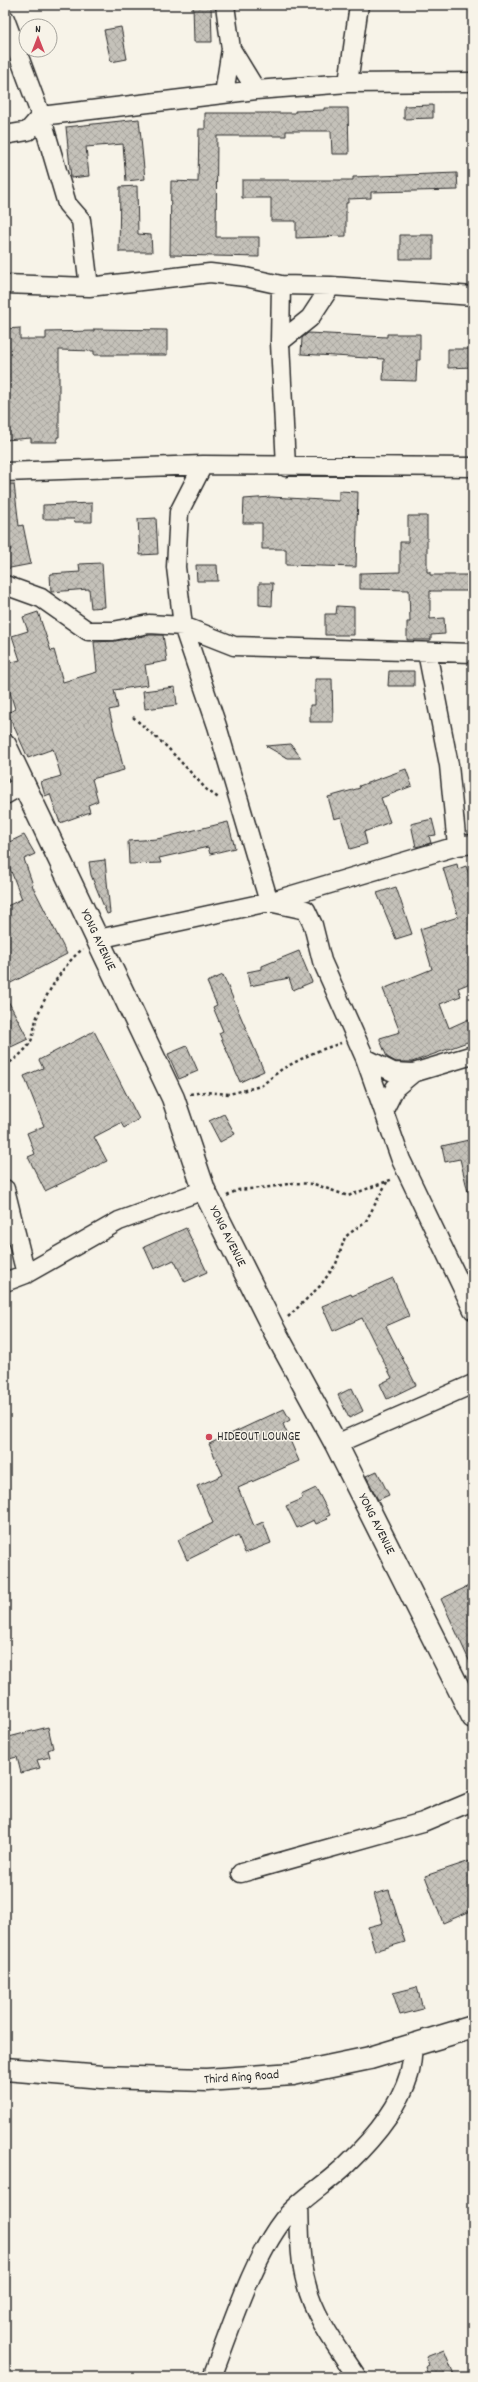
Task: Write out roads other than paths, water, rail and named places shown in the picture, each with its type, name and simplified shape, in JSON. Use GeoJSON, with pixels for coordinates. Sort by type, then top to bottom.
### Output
{"type":"FeatureCollection","features":[{"type":"Feature","properties":{"kind":"street"},"geometry":{"type":"LineString","coordinates":[[224,94],[231,49],[225,5]]}},
{"type":"Feature","properties":{"kind":"street"},"geometry":{"type":"LineString","coordinates":[[348,83],[359,5]]}},
{"type":"Feature","properties":{"kind":"street"},"geometry":{"type":"LineString","coordinates":[[5,19],[41,116],[67,204],[81,220],[89,287]]}},
{"type":"Feature","properties":{"kind":"street"},"geometry":{"type":"LineString","coordinates":[[231,49],[256,90]]}},
{"type":"Feature","properties":{"kind":"street"},"geometry":{"type":"LineString","coordinates":[[5,135],[28,131],[41,116],[256,90],[348,83],[473,82]]}},
{"type":"Feature","properties":{"kind":"street"},"geometry":{"type":"LineString","coordinates":[[5,284],[89,287],[210,273],[245,277],[281,285],[331,286],[473,296]]}},
{"type":"Feature","properties":{"kind":"street"},"geometry":{"type":"LineString","coordinates":[[281,285],[280,342],[286,467]]}},
{"type":"Feature","properties":{"kind":"street"},"geometry":{"type":"LineString","coordinates":[[280,342],[310,318],[331,286]]}},
{"type":"Feature","properties":{"kind":"street"},"geometry":{"type":"LineString","coordinates":[[203,465],[179,512],[176,567],[183,626],[218,726],[269,902]]}},
{"type":"Feature","properties":{"kind":"street"},"geometry":{"type":"LineString","coordinates":[[5,472],[203,465],[286,467],[473,467]]}},
{"type":"Feature","properties":{"kind":"street"},"geometry":{"type":"LineString","coordinates":[[5,585],[41,598],[88,631],[113,631],[149,624],[183,626],[234,646],[473,653]]}},
{"type":"Feature","properties":{"kind":"street"},"geometry":{"type":"LineString","coordinates":[[98,939],[269,902],[465,845],[427,652]]}},
{"type":"Feature","properties":{"kind":"street","name":"YONG AVENUE"},"geometry":{"type":"LineString","coordinates":[[5,746],[173,1098],[208,1198],[275,1332],[336,1444],[473,1716]]}},
{"type":"Feature","properties":{"kind":"street"},"geometry":{"type":"LineString","coordinates":[[5,795],[24,784]]}},
{"type":"Feature","properties":{"kind":"street"},"geometry":{"type":"LineString","coordinates":[[269,902],[306,910],[313,925],[322,961],[365,1058],[401,1160],[473,1310]]}},
{"type":"Feature","properties":{"kind":"street"},"geometry":{"type":"LineString","coordinates":[[365,1058],[393,1072],[413,1073],[473,1055]]}},
{"type":"Feature","properties":{"kind":"street"},"geometry":{"type":"LineString","coordinates":[[384,1110],[395,1088],[413,1073]]}},
{"type":"Feature","properties":{"kind":"street"},"geometry":{"type":"LineString","coordinates":[[5,1188],[26,1274]]}},
{"type":"Feature","properties":{"kind":"street"},"geometry":{"type":"LineString","coordinates":[[5,1282],[26,1274],[119,1221],[208,1198]]}},
{"type":"Feature","properties":{"kind":"street"},"geometry":{"type":"LineString","coordinates":[[336,1444],[473,1384]]}},
{"type":"Feature","properties":{"kind":"street"},"geometry":{"type":"LineString","coordinates":[[241,1873],[423,1822],[473,1801]]}},
{"type":"Feature","properties":{"kind":"street","name":"Third Ring Road"},"geometry":{"type":"LineString","coordinates":[[5,2069],[102,2078],[206,2080],[293,2074],[370,2058],[473,2027]]}},
{"type":"Feature","properties":{"kind":"street"},"geometry":{"type":"LineString","coordinates":[[212,2377],[240,2306],[271,2237],[284,2219],[299,2204],[347,2164],[386,2121],[399,2099],[410,2074],[413,2045]]}},
{"type":"Feature","properties":{"kind":"street"},"geometry":{"type":"LineString","coordinates":[[299,2204],[301,2250],[306,2284],[322,2323],[356,2377]]}},
{"type":"Feature","properties":{"kind":"place","name":"HIDEOUT LOUNGE"},"geometry":{"type":"Point","coordinates":[209,1437]}}]}
